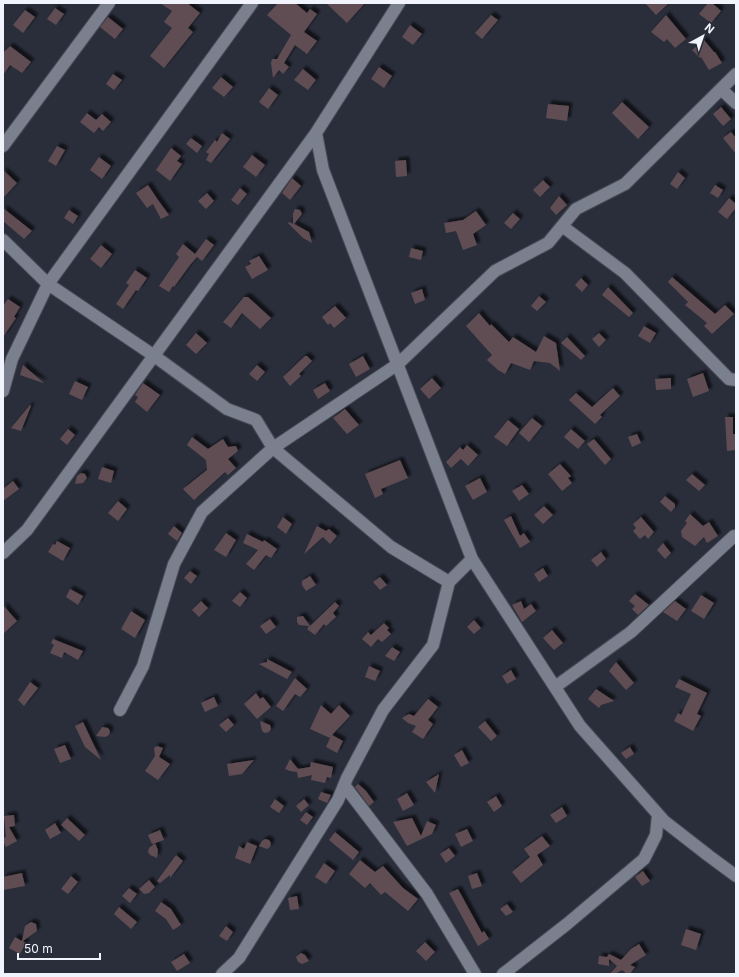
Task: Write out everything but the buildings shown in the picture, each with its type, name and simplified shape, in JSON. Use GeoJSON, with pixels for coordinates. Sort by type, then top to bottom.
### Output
{"type":"FeatureCollection","features":[{"type":"Feature","properties":{"kind":"street"},"geometry":{"type":"LineString","coordinates":[[3,146],[109,3]]}},
{"type":"Feature","properties":{"kind":"street"},"geometry":{"type":"LineString","coordinates":[[3,391],[12,359],[48,284],[252,3]]}},
{"type":"Feature","properties":{"kind":"street"},"geometry":{"type":"LineString","coordinates":[[3,552],[27,530],[316,133],[399,3]]}},
{"type":"Feature","properties":{"kind":"street"},"geometry":{"type":"LineString","coordinates":[[120,710],[143,666],[174,564],[202,512],[273,448],[398,364],[495,271],[548,243],[576,209],[625,184],[736,74]]}},
{"type":"Feature","properties":{"kind":"street"},"geometry":{"type":"LineString","coordinates":[[721,89],[736,103]]}},
{"type":"Feature","properties":{"kind":"street"},"geometry":{"type":"LineString","coordinates":[[316,133],[323,170],[472,558],[580,726],[664,821],[697,848],[736,876]]}},
{"type":"Feature","properties":{"kind":"street"},"geometry":{"type":"LineString","coordinates":[[562,226],[625,273],[729,379],[736,380]]}},
{"type":"Feature","properties":{"kind":"street"},"geometry":{"type":"LineString","coordinates":[[3,240],[48,284],[154,355],[227,409],[256,420],[273,448],[391,547],[449,582]]}},
{"type":"Feature","properties":{"kind":"street"},"geometry":{"type":"LineString","coordinates":[[555,687],[631,632],[734,536]]}},
{"type":"Feature","properties":{"kind":"street"},"geometry":{"type":"LineString","coordinates":[[222,974],[239,958],[338,800],[344,785],[383,710],[433,645],[449,582],[472,558]]}},
{"type":"Feature","properties":{"kind":"street"},"geometry":{"type":"LineString","coordinates":[[344,785],[427,894],[475,974]]}},
{"type":"Feature","properties":{"kind":"street"},"geometry":{"type":"LineString","coordinates":[[502,974],[567,924],[644,859],[656,835],[658,815]]}}]}
